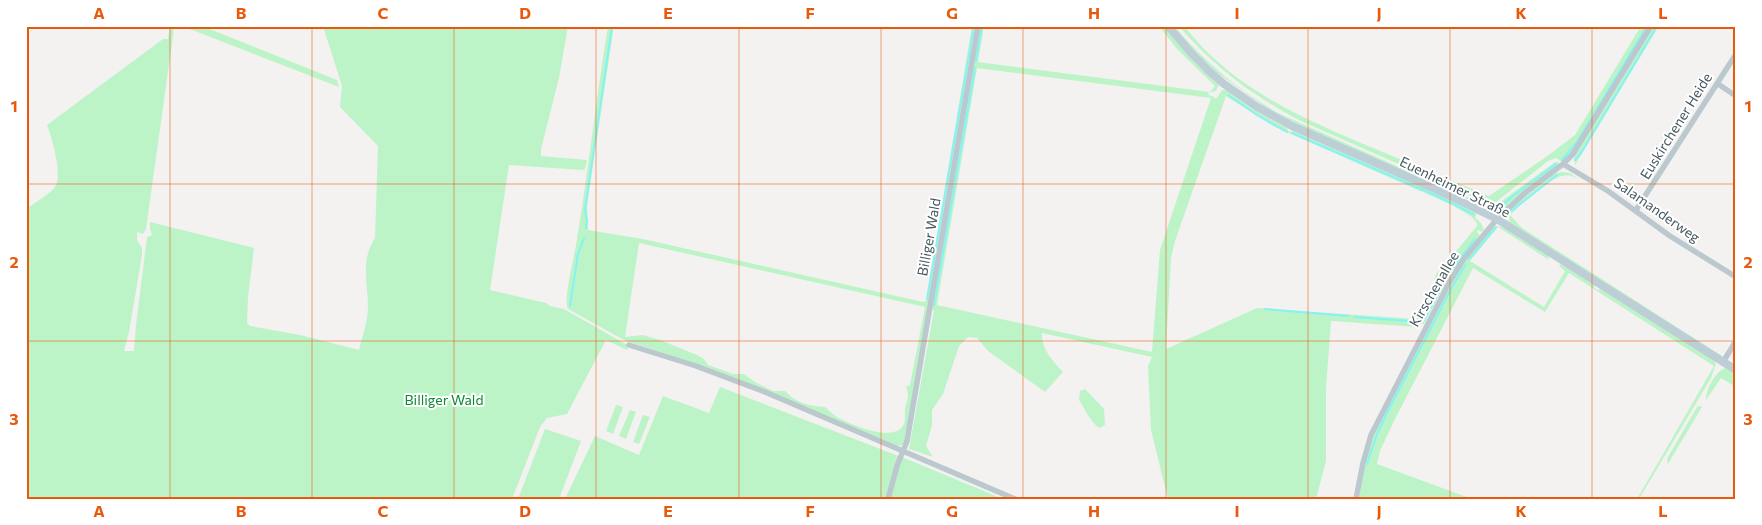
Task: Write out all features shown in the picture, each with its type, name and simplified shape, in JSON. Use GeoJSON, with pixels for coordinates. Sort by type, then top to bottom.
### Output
{"type":"FeatureCollection","features":[{"type":"Feature","properties":{"kind":"main road","name":"Euenheimer Straße"},"geometry":{"type":"LineString","coordinates":[[1168,26],[1201,64],[1224,84],[1257,107],[1292,126],[1433,188],[1497,219],[1736,370]]}},
{"type":"Feature","properties":{"kind":"street","name":"Billiger Wald"},"geometry":{"type":"LineString","coordinates":[[888,499],[908,432],[978,26]]}},
{"type":"Feature","properties":{"kind":"street","name":"Kirschenallee"},"geometry":{"type":"LineString","coordinates":[[1356,499],[1366,448],[1374,428],[1453,275],[1497,219],[1526,192],[1563,164],[1576,150],[1651,26]]}},
{"type":"Feature","properties":{"kind":"street","name":"Euskirchener Heide"},"geometry":{"type":"LineString","coordinates":[[1636,210],[1736,54]]}},
{"type":"Feature","properties":{"kind":"street"},"geometry":{"type":"LineString","coordinates":[[1718,84],[1736,96]]}},
{"type":"Feature","properties":{"kind":"street","name":"Salamanderweg"},"geometry":{"type":"LineString","coordinates":[[1563,164],[1608,191],[1676,240],[1736,277]]}},
{"type":"Feature","properties":{"kind":"street"},"geometry":{"type":"LineString","coordinates":[[1723,362],[1736,341]]}},
{"type":"Feature","properties":{"kind":"street"},"geometry":{"type":"LineString","coordinates":[[629,345],[696,366],[756,389],[1016,499]]}},
{"type":"Feature","properties":{"kind":"green space","name":"Billiger Wald"},"geometry":{"type":"Polygon","coordinates":[[[170,26],[174,26],[173,36],[146,229],[143,234],[137,232],[137,240],[142,248],[142,255],[124,351],[134,351],[147,237],[152,235],[150,222],[254,248],[248,297],[247,323],[250,326],[300,335],[359,350],[368,312],[366,263],[370,246],[375,238],[378,146],[340,107],[342,86],[323,26],[568,26],[559,78],[541,149],[541,156],[587,160],[585,169],[509,165],[490,290],[564,309],[629,346],[627,350],[606,340],[567,414],[547,418],[540,427],[512,499],[26,499],[26,209],[50,192],[55,187],[57,181],[56,156],[47,125],[163,39],[168,39],[170,26]]]}},
{"type":"Feature","properties":{"kind":"green space"},"geometry":{"type":"Polygon","coordinates":[[[182,26],[202,26],[337,80],[339,87],[182,26]]]}},
{"type":"Feature","properties":{"kind":"green space"},"geometry":{"type":"Polygon","coordinates":[[[608,26],[614,26],[587,205],[588,230],[643,239],[923,302],[926,301],[972,26],[975,26],[905,441],[902,445],[898,446],[705,367],[624,340],[568,309],[568,288],[608,26]],[[639,243],[625,337],[643,335],[660,340],[697,355],[704,359],[708,365],[733,374],[744,374],[773,391],[785,391],[803,403],[825,407],[837,417],[851,424],[889,433],[902,427],[904,422],[908,396],[906,387],[910,385],[925,307],[639,243]]]}},
{"type":"Feature","properties":{"kind":"green space"},"geometry":{"type":"Polygon","coordinates":[[[980,26],[984,26],[978,62],[1210,92],[1215,86],[1177,49],[1159,26],[1163,26],[1196,64],[1219,85],[1216,91],[1208,93],[1209,95],[1216,99],[1222,90],[1226,90],[1254,110],[1287,128],[1289,132],[1293,131],[1439,194],[1477,214],[1475,218],[1481,223],[1484,230],[1482,232],[1477,231],[1480,236],[1450,275],[1424,324],[1412,323],[1412,325],[1417,327],[1331,321],[1326,388],[1326,461],[1316,499],[1168,499],[1151,430],[1148,366],[1152,357],[1042,333],[1045,349],[1063,372],[1045,392],[988,351],[977,338],[968,337],[959,346],[943,394],[932,410],[932,425],[926,446],[933,457],[909,449],[934,310],[932,310],[980,26]],[[977,68],[937,305],[1152,352],[1160,250],[1211,98],[977,68]],[[1226,96],[1175,241],[1171,258],[1166,349],[1257,308],[1417,319],[1432,288],[1436,274],[1477,226],[1472,217],[1452,205],[1275,127],[1226,96]]]}},
{"type":"Feature","properties":{"kind":"green space"},"geometry":{"type":"Polygon","coordinates":[[[1172,26],[1223,74],[1278,113],[1481,205],[1310,131],[1263,106],[1215,71],[1187,44],[1172,26]]]}},
{"type":"Feature","properties":{"kind":"green space"},"geometry":{"type":"Polygon","coordinates":[[[1179,26],[1184,26],[1203,48],[1224,67],[1270,99],[1295,113],[1347,137],[1489,196],[1575,135],[1641,26],[1648,26],[1574,149],[1562,162],[1556,158],[1548,161],[1496,202],[1489,204],[1303,122],[1285,112],[1252,92],[1221,68],[1179,26]]]}},
{"type":"Feature","properties":{"kind":"green space"},"geometry":{"type":"Polygon","coordinates":[[[1654,26],[1659,26],[1575,165],[1574,158],[1654,26]]]}},
{"type":"Feature","properties":{"kind":"green space"},"geometry":{"type":"Polygon","coordinates":[[[1555,162],[1559,164],[1499,213],[1496,214],[1485,208],[1495,206],[1555,162]]]}},
{"type":"Feature","properties":{"kind":"green space"},"geometry":{"type":"Polygon","coordinates":[[[1570,173],[1578,179],[1568,175],[1557,178],[1535,193],[1510,215],[1522,228],[1722,356],[1510,223],[1508,213],[1510,209],[1553,174],[1570,173]]]}},
{"type":"Feature","properties":{"kind":"green space"},"geometry":{"type":"Polygon","coordinates":[[[1494,226],[1500,227],[1506,229],[1521,238],[1548,255],[1549,260],[1498,227],[1470,261],[1544,307],[1565,271],[1559,266],[1561,264],[1595,285],[1594,288],[1602,289],[1714,360],[1716,364],[1711,378],[1639,499],[1637,499],[1714,366],[1569,273],[1545,312],[1473,268],[1394,421],[1380,451],[1377,464],[1472,499],[1359,499],[1366,457],[1373,436],[1453,280],[1494,226]]]}},
{"type":"Feature","properties":{"kind":"green space"},"geometry":{"type":"Polygon","coordinates":[[[1725,368],[1736,374],[1736,387],[1721,378],[1706,400],[1712,382],[1718,373],[1725,368]]]}},
{"type":"Feature","properties":{"kind":"green space"},"geometry":{"type":"Polygon","coordinates":[[[720,387],[914,462],[1003,499],[565,499],[595,436],[639,455],[663,396],[709,413],[720,387]]]}},
{"type":"Feature","properties":{"kind":"green space"},"geometry":{"type":"Polygon","coordinates":[[[1085,389],[1104,409],[1105,425],[1099,428],[1090,418],[1079,400],[1080,391],[1085,389]]]}},
{"type":"Feature","properties":{"kind":"green space"},"geometry":{"type":"Polygon","coordinates":[[[616,405],[623,407],[613,434],[606,431],[616,405]]]}},
{"type":"Feature","properties":{"kind":"green space"},"geometry":{"type":"Polygon","coordinates":[[[1697,407],[1702,407],[1668,464],[1668,457],[1697,407]]]}},
{"type":"Feature","properties":{"kind":"green space"},"geometry":{"type":"Polygon","coordinates":[[[630,410],[636,412],[626,439],[619,436],[630,410]]]}},
{"type":"Feature","properties":{"kind":"green space"},"geometry":{"type":"Polygon","coordinates":[[[643,415],[650,417],[639,444],[633,442],[643,415]]]}},
{"type":"Feature","properties":{"kind":"green space"},"geometry":{"type":"Polygon","coordinates":[[[545,429],[581,441],[559,499],[518,499],[545,429]]]}},
{"type":"Feature","properties":{"kind":"waterway"},"geometry":{"type":"LineString","coordinates":[[586,228],[585,210],[612,26]]}},
{"type":"Feature","properties":{"kind":"waterway"},"geometry":{"type":"LineString","coordinates":[[927,299],[974,26]]}},
{"type":"Feature","properties":{"kind":"waterway"},"geometry":{"type":"LineString","coordinates":[[976,61],[982,26]]}},
{"type":"Feature","properties":{"kind":"waterway"},"geometry":{"type":"LineString","coordinates":[[1562,160],[1577,142],[1647,26]]}},
{"type":"Feature","properties":{"kind":"waterway"},"geometry":{"type":"LineString","coordinates":[[1575,160],[1657,26]]}},
{"type":"Feature","properties":{"kind":"waterway"},"geometry":{"type":"LineString","coordinates":[[934,305],[975,68]]}},
{"type":"Feature","properties":{"kind":"waterway"},"geometry":{"type":"LineString","coordinates":[[1228,95],[1257,115],[1287,132]]}},
{"type":"Feature","properties":{"kind":"waterway"},"geometry":{"type":"LineString","coordinates":[[1292,133],[1437,196],[1473,214]]}},
{"type":"Feature","properties":{"kind":"waterway"},"geometry":{"type":"LineString","coordinates":[[1496,211],[1556,164]]}},
{"type":"Feature","properties":{"kind":"waterway"},"geometry":{"type":"LineString","coordinates":[[1510,212],[1557,175]]}},
{"type":"Feature","properties":{"kind":"waterway"},"geometry":{"type":"LineString","coordinates":[[1469,259],[1496,227]]}},
{"type":"Feature","properties":{"kind":"waterway"},"geometry":{"type":"LineString","coordinates":[[570,306],[578,254],[584,238]]}},
{"type":"Feature","properties":{"kind":"waterway"},"geometry":{"type":"LineString","coordinates":[[1354,317],[1409,321],[1424,320],[1450,272],[1475,239]]}},
{"type":"Feature","properties":{"kind":"waterway"},"geometry":{"type":"LineString","coordinates":[[1367,464],[1377,434],[1387,413],[1452,287],[1466,264]]}},
{"type":"Feature","properties":{"kind":"waterway"},"geometry":{"type":"LineString","coordinates":[[1265,309],[1348,316]]}}]}
